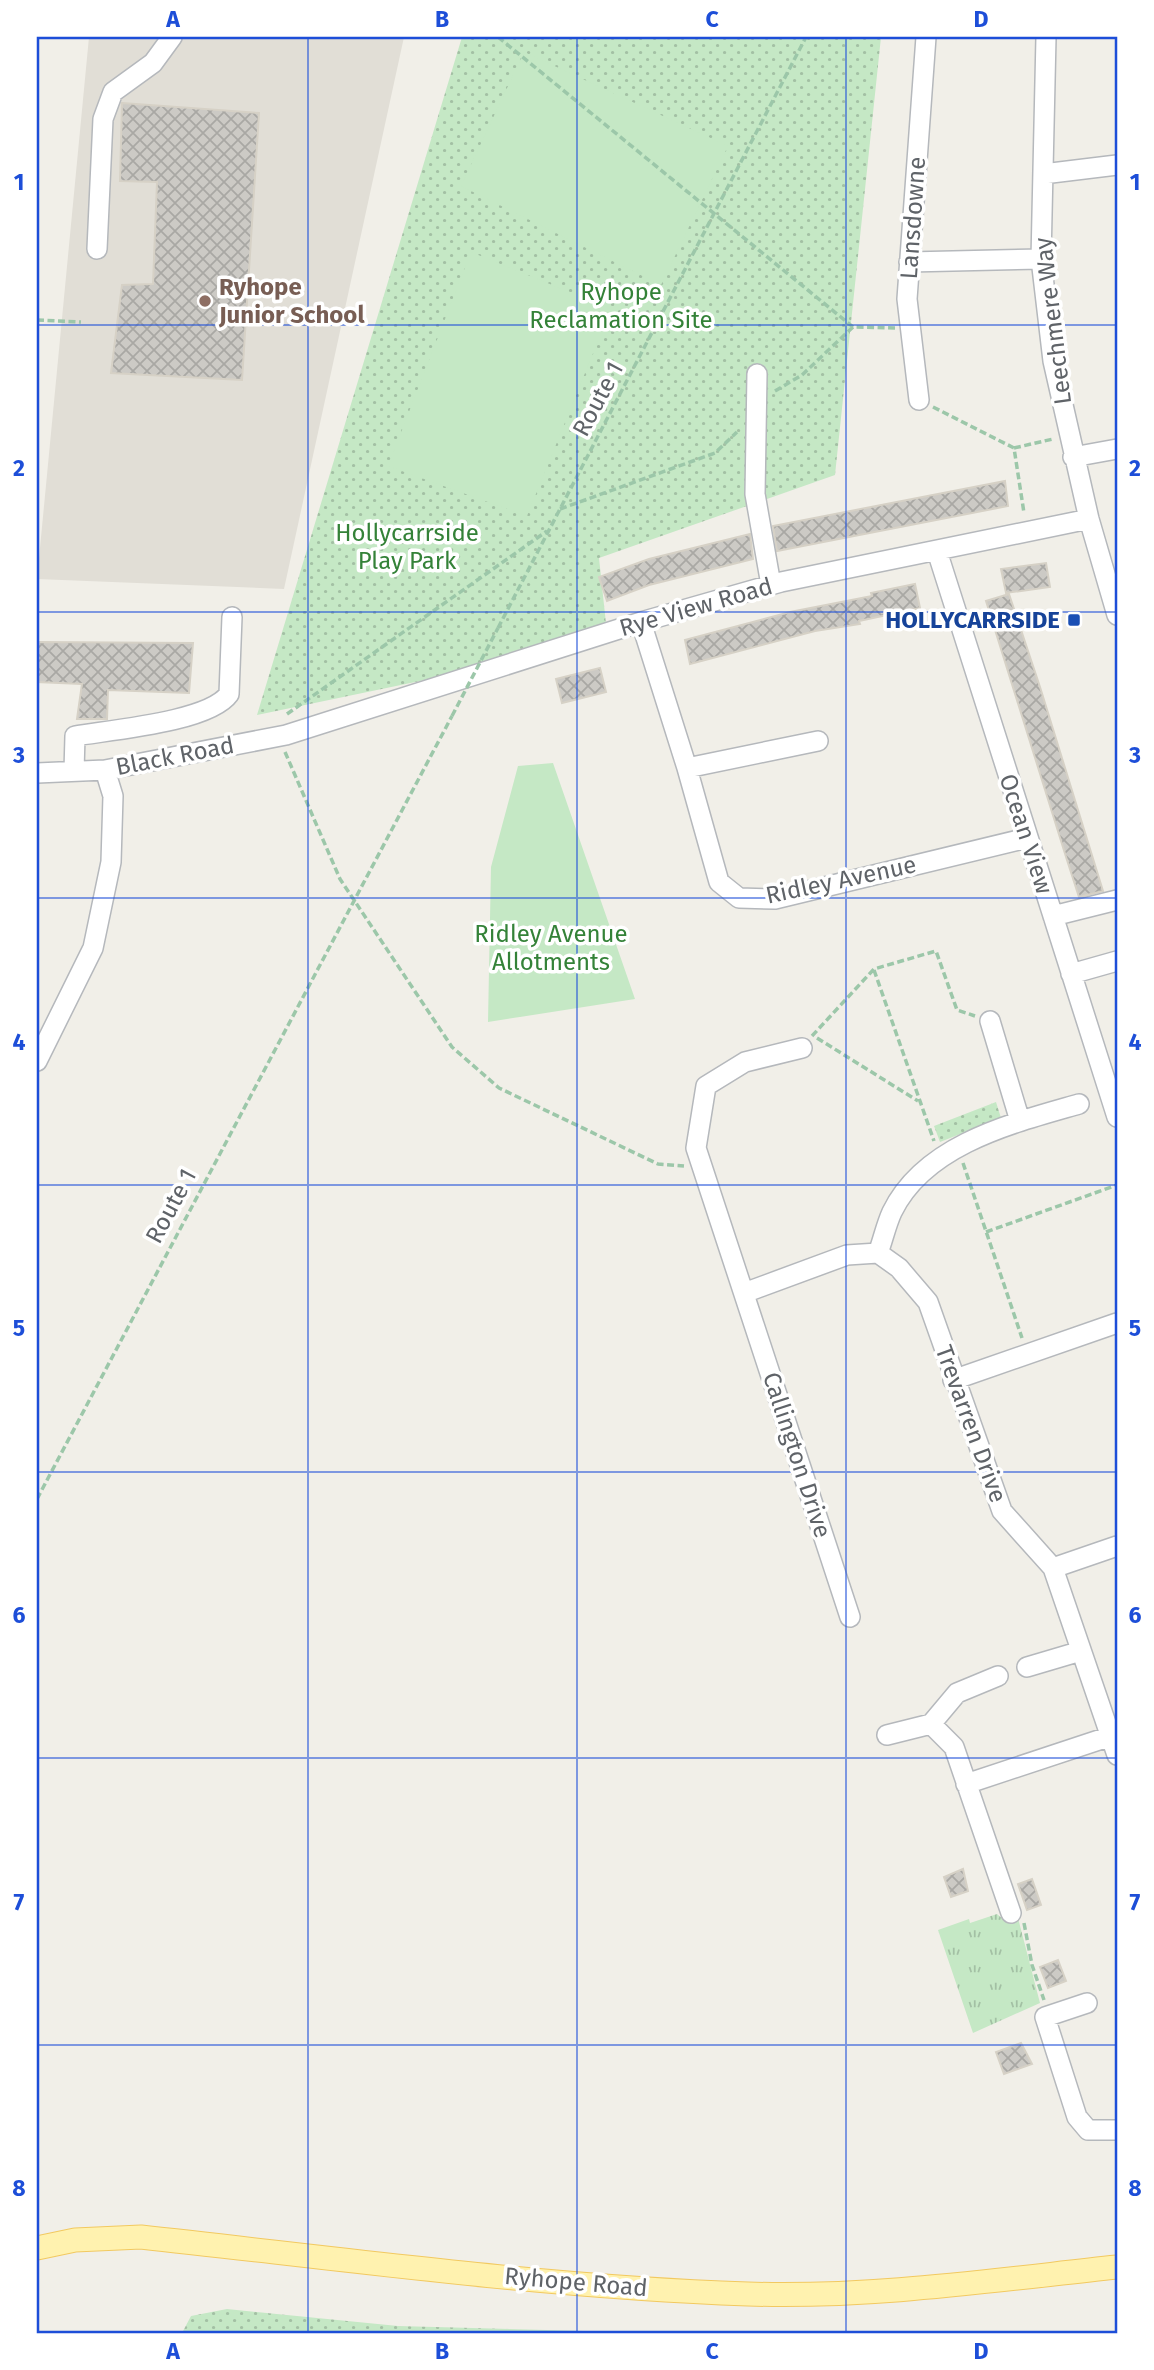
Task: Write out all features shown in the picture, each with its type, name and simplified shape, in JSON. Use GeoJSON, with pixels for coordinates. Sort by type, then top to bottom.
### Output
{"type":"FeatureCollection","features":[{"type":"Feature","properties":{"kind":"main road","name":"Ryhope Road"},"geometry":{"type":"LineString","coordinates":[[37,2248],[75,2240],[141,2237],[571,2284],[750,2294],[889,2291],[1117,2267]]}},
{"type":"Feature","properties":{"kind":"street"},"geometry":{"type":"LineString","coordinates":[[97,248],[103,119],[113,92],[153,62],[172,37]]}},
{"type":"Feature","properties":{"kind":"street","name":"Lansdowne"},"geometry":{"type":"LineString","coordinates":[[919,400],[907,299],[926,37]]}},
{"type":"Feature","properties":{"kind":"street","name":"Leechmere Way"},"geometry":{"type":"LineString","coordinates":[[1046,37],[1041,259],[1053,361],[1073,457],[1117,615]]}},
{"type":"Feature","properties":{"kind":"street"},"geometry":{"type":"LineString","coordinates":[[1043,174],[1117,165]]}},
{"type":"Feature","properties":{"kind":"street"},"geometry":{"type":"LineString","coordinates":[[909,262],[1041,259]]}},
{"type":"Feature","properties":{"kind":"street"},"geometry":{"type":"LineString","coordinates":[[757,374],[755,494],[771,585]]}},
{"type":"Feature","properties":{"kind":"street"},"geometry":{"type":"LineString","coordinates":[[1073,457],[1117,449]]}},
{"type":"Feature","properties":{"kind":"street","name":"Rye View Road"},"geometry":{"type":"LineString","coordinates":[[312,727],[641,622],[771,585],[1089,519]]}},
{"type":"Feature","properties":{"kind":"street","name":"Ocean View"},"geometry":{"type":"LineString","coordinates":[[937,551],[1027,838],[1112,1084],[1117,1117]]}},
{"type":"Feature","properties":{"kind":"street"},"geometry":{"type":"LineString","coordinates":[[74,771],[75,736],[181,716],[210,708],[223,701],[229,694],[232,617]]}},
{"type":"Feature","properties":{"kind":"street","name":"Ridley Avenue"},"geometry":{"type":"LineString","coordinates":[[641,622],[687,768],[719,882],[739,898],[775,899],[1027,838]]}},
{"type":"Feature","properties":{"kind":"street","name":"Black Road"},"geometry":{"type":"LineString","coordinates":[[37,773],[105,770],[277,729],[312,727]]}},
{"type":"Feature","properties":{"kind":"street"},"geometry":{"type":"LineString","coordinates":[[687,768],[818,741]]}},
{"type":"Feature","properties":{"kind":"street"},"geometry":{"type":"LineString","coordinates":[[37,1061],[93,948],[111,862],[113,796],[105,770]]}},
{"type":"Feature","properties":{"kind":"street"},"geometry":{"type":"LineString","coordinates":[[1053,916],[1117,900]]}},
{"type":"Feature","properties":{"kind":"street"},"geometry":{"type":"LineString","coordinates":[[1072,974],[1117,961]]}},
{"type":"Feature","properties":{"kind":"street"},"geometry":{"type":"LineString","coordinates":[[990,1021],[1020,1121]]}},
{"type":"Feature","properties":{"kind":"street","name":"Callington Drive"},"geometry":{"type":"LineString","coordinates":[[807,1042],[746,1062],[706,1086],[696,1148],[850,1617]]}},
{"type":"Feature","properties":{"kind":"street"},"geometry":{"type":"LineString","coordinates":[[744,1293],[846,1255],[878,1253],[892,1211],[925,1169],[970,1139],[1079,1104]]}},
{"type":"Feature","properties":{"kind":"street","name":"Trevarren Drive"},"geometry":{"type":"LineString","coordinates":[[878,1253],[899,1268],[928,1302],[953,1380],[1002,1511],[1053,1568],[1117,1755]]}},
{"type":"Feature","properties":{"kind":"street"},"geometry":{"type":"LineString","coordinates":[[953,1380],[1117,1323]]}},
{"type":"Feature","properties":{"kind":"street"},"geometry":{"type":"LineString","coordinates":[[1053,1568],[1117,1546]]}},
{"type":"Feature","properties":{"kind":"street"},"geometry":{"type":"LineString","coordinates":[[1027,1667],[1080,1651]]}},
{"type":"Feature","properties":{"kind":"street"},"geometry":{"type":"LineString","coordinates":[[887,1735],[932,1724],[957,1693],[998,1676]]}},
{"type":"Feature","properties":{"kind":"street"},"geometry":{"type":"LineString","coordinates":[[932,1724],[954,1747],[1011,1913]]}},
{"type":"Feature","properties":{"kind":"street"},"geometry":{"type":"LineString","coordinates":[[966,1784],[1111,1736]]}},
{"type":"Feature","properties":{"kind":"street"},"geometry":{"type":"LineString","coordinates":[[1087,2003],[1045,2017],[1077,2117],[1088,2130],[1117,2130]]}},
{"type":"Feature","properties":{"kind":"path"},"geometry":{"type":"LineString","coordinates":[[498,37],[853,327],[911,328]]}},
{"type":"Feature","properties":{"kind":"path","name":"Route 1"},"geometry":{"type":"LineString","coordinates":[[37,1499],[340,931],[806,37]]}},
{"type":"Feature","properties":{"kind":"path"},"geometry":{"type":"LineString","coordinates":[[37,320],[81,322]]}},
{"type":"Feature","properties":{"kind":"path"},"geometry":{"type":"LineString","coordinates":[[560,509],[715,453],[756,408],[802,375],[853,327]]}},
{"type":"Feature","properties":{"kind":"path"},"geometry":{"type":"LineString","coordinates":[[919,400],[1014,448],[1069,435]]}},
{"type":"Feature","properties":{"kind":"path"},"geometry":{"type":"LineString","coordinates":[[1014,448],[1027,532]]}},
{"type":"Feature","properties":{"kind":"path"},"geometry":{"type":"LineString","coordinates":[[549,530],[277,729],[340,878],[452,1048],[499,1088],[658,1164],[703,1168]]}},
{"type":"Feature","properties":{"kind":"path"},"geometry":{"type":"LineString","coordinates":[[919,1102],[807,1042],[874,969],[936,951],[957,1010],[990,1021]]}},
{"type":"Feature","properties":{"kind":"path"},"geometry":{"type":"LineString","coordinates":[[874,969],[940,1159]]}},
{"type":"Feature","properties":{"kind":"path"},"geometry":{"type":"LineString","coordinates":[[958,1148],[1027,1354]]}},
{"type":"Feature","properties":{"kind":"path"},"geometry":{"type":"LineString","coordinates":[[986,1232],[1117,1185]]}},
{"type":"Feature","properties":{"kind":"path"},"geometry":{"type":"LineString","coordinates":[[1011,1913],[1020,1911],[1030,1941],[1032,1965],[1046,2006],[1045,2017]]}},
{"type":"Feature","properties":{"kind":"shaded area","name":"Ryhope Junior School"},"geometry":{"type":"Polygon","coordinates":[[[89,37],[404,37],[284,589],[37,579],[89,37]]]}},
{"type":"Feature","properties":{"kind":"green space","name":"Ryhope Reclamation Site"},"geometry":{"type":"Polygon","coordinates":[[[462,37],[881,37],[835,475],[599,558],[607,633],[530,658],[257,715],[462,37]]]}},
{"type":"Feature","properties":{"kind":"green space"},"geometry":{"type":"Polygon","coordinates":[[[524,52],[728,146],[661,285],[461,186],[524,52]]]}},
{"type":"Feature","properties":{"kind":"green space"},"geometry":{"type":"Polygon","coordinates":[[[471,252],[611,309],[527,516],[388,466],[471,252]]]}},
{"type":"Feature","properties":{"kind":"green space","name":"Ridley Avenue Allotments"},"geometry":{"type":"Polygon","coordinates":[[[553,763],[635,999],[488,1022],[491,867],[518,766],[553,763]]]}},
{"type":"Feature","properties":{"kind":"green space"},"geometry":{"type":"Polygon","coordinates":[[[996,1102],[1001,1118],[940,1142],[934,1126],[996,1102]]]}},
{"type":"Feature","properties":{"kind":"green space"},"geometry":{"type":"Polygon","coordinates":[[[997,1914],[1005,1921],[1018,1918],[1040,2003],[973,2033],[938,1930],[969,1919],[970,1923],[997,1914]]]}},
{"type":"Feature","properties":{"kind":"green space"},"geometry":{"type":"Polygon","coordinates":[[[227,2309],[398,2326],[623,2332],[182,2333],[191,2316],[227,2309]]]}},
{"type":"Feature","properties":{"kind":"building"},"geometry":{"type":"Polygon","coordinates":[[[122,103],[259,113],[242,380],[111,373],[122,285],[153,284],[157,182],[120,181],[122,103]]]}},
{"type":"Feature","properties":{"kind":"building"},"geometry":{"type":"Polygon","coordinates":[[[1005,481],[1008,506],[777,551],[773,526],[1005,481]]]}},
{"type":"Feature","properties":{"kind":"building"},"geometry":{"type":"Polygon","coordinates":[[[750,534],[753,559],[649,585],[607,601],[599,577],[649,559],[750,534]]]}},
{"type":"Feature","properties":{"kind":"building"},"geometry":{"type":"Polygon","coordinates":[[[1046,563],[1050,587],[1006,593],[1001,569],[1046,563]]]}},
{"type":"Feature","properties":{"kind":"building"},"geometry":{"type":"Polygon","coordinates":[[[915,584],[920,608],[859,621],[860,624],[815,631],[690,664],[685,640],[790,612],[872,596],[871,593],[915,584]]]}},
{"type":"Feature","properties":{"kind":"building"},"geometry":{"type":"Polygon","coordinates":[[[1009,594],[1103,891],[1079,897],[1067,860],[986,601],[1009,594]]]}},
{"type":"Feature","properties":{"kind":"building"},"geometry":{"type":"Polygon","coordinates":[[[37,642],[193,643],[189,693],[108,690],[107,719],[77,719],[82,684],[37,682],[37,642]]]}},
{"type":"Feature","properties":{"kind":"building"},"geometry":{"type":"Polygon","coordinates":[[[600,668],[606,692],[562,703],[556,679],[600,668]]]}},
{"type":"Feature","properties":{"kind":"building"},"geometry":{"type":"Polygon","coordinates":[[[963,1869],[968,1891],[951,1897],[944,1877],[963,1869]]]}},
{"type":"Feature","properties":{"kind":"building"},"geometry":{"type":"Polygon","coordinates":[[[1032,1879],[1041,1905],[1027,1910],[1018,1884],[1032,1879]]]}},
{"type":"Feature","properties":{"kind":"building"},"geometry":{"type":"Polygon","coordinates":[[[1058,1960],[1066,1981],[1048,1988],[1040,1967],[1058,1960]]]}},
{"type":"Feature","properties":{"kind":"building"},"geometry":{"type":"Polygon","coordinates":[[[1021,2043],[1032,2064],[1004,2074],[996,2052],[1021,2043]]]}},
{"type":"Feature","properties":{"kind":"place","name":"Ryhope Junior School"},"geometry":{"type":"Point","coordinates":[205,301]}},
{"type":"Feature","properties":{"kind":"place","name":"HOLLYCARRSIDE"},"geometry":{"type":"Point","coordinates":[1074,620]}},
{"type":"Feature","properties":{"kind":"park label","name":"Hollycarrside Play Park"},"geometry":{"type":"Point","coordinates":[407,547]}}]}
